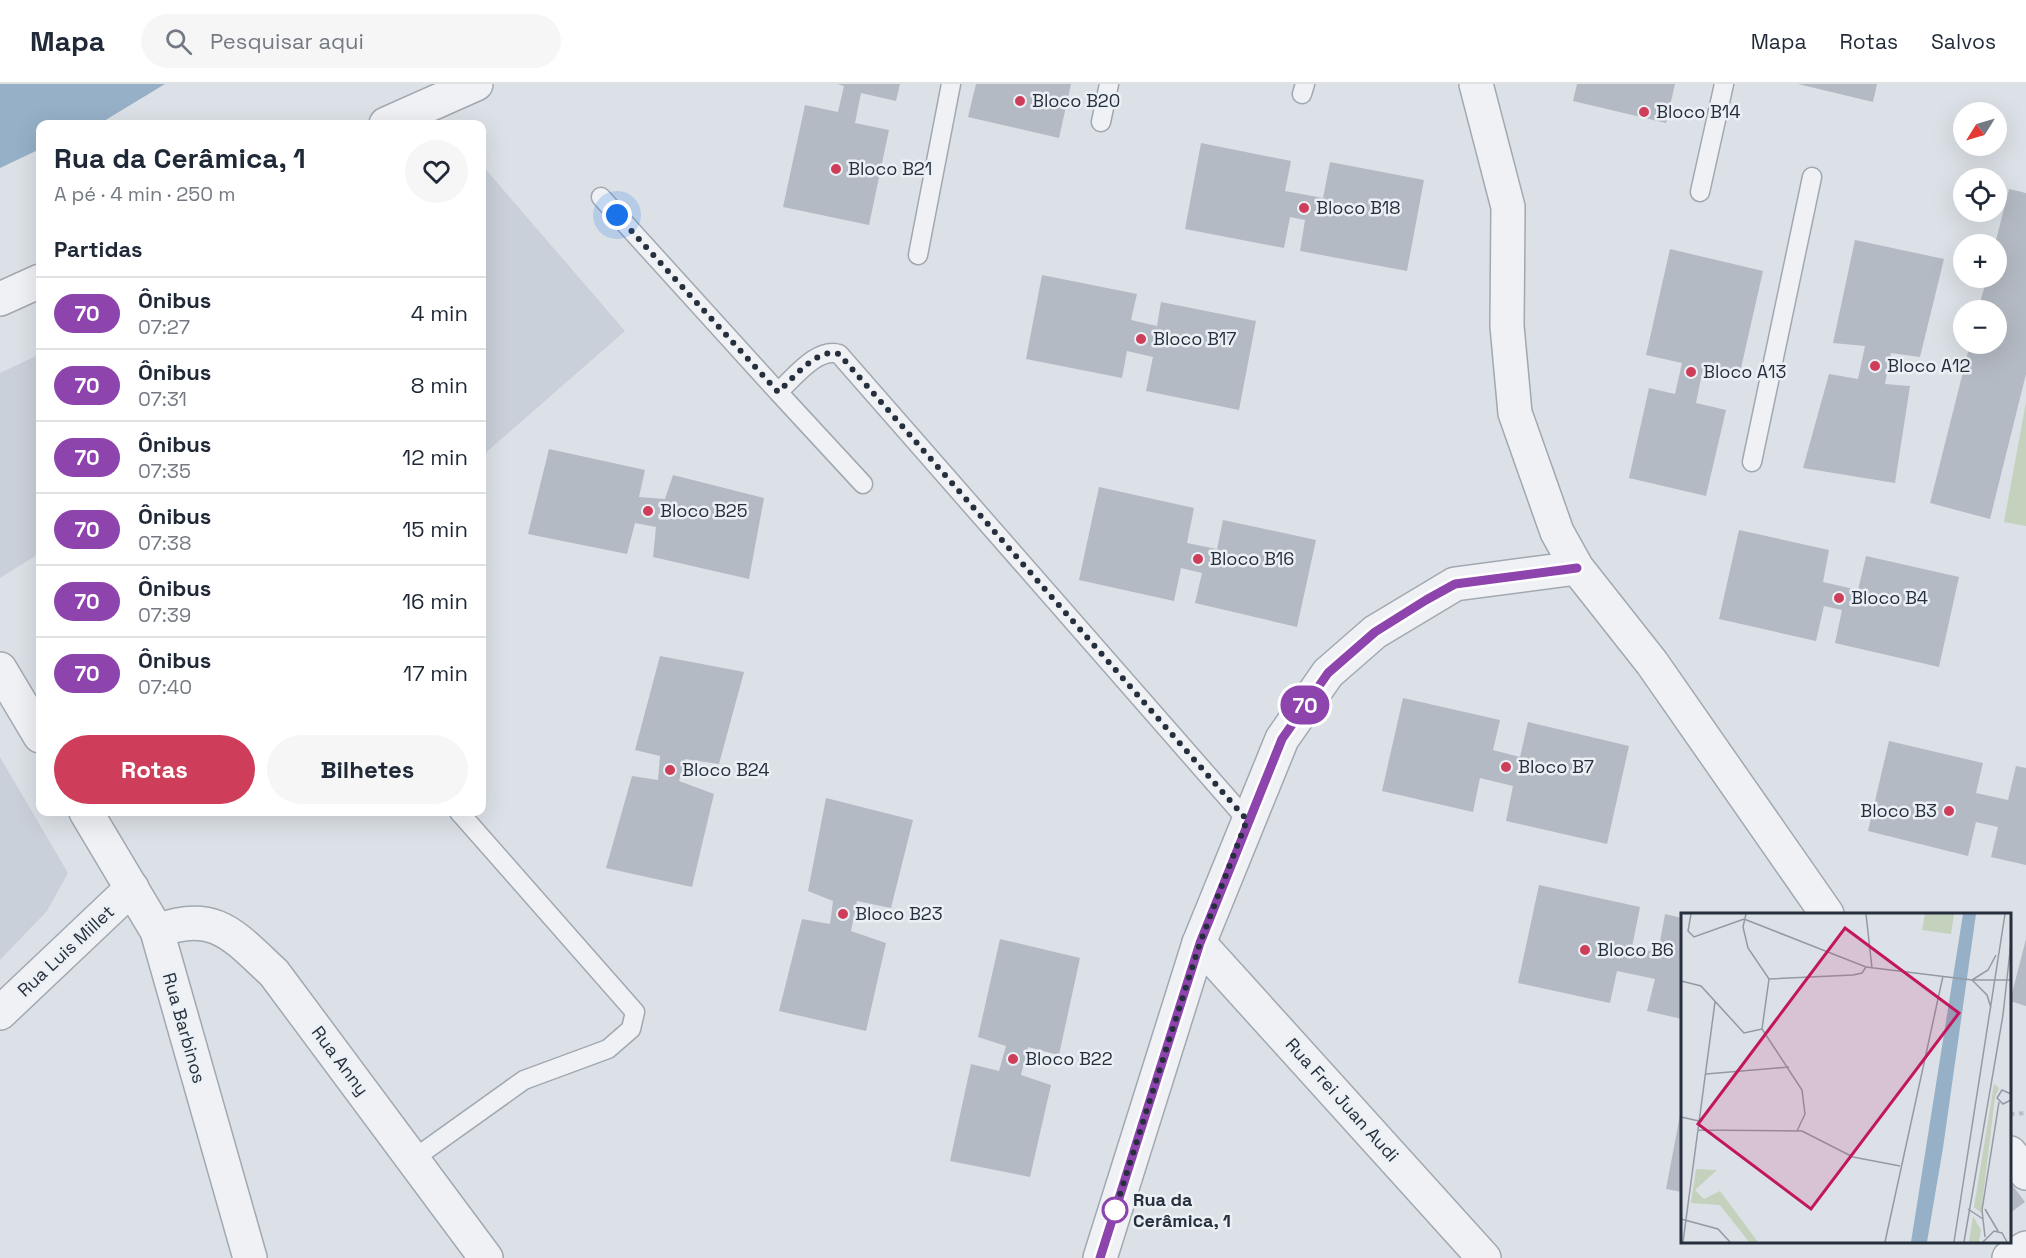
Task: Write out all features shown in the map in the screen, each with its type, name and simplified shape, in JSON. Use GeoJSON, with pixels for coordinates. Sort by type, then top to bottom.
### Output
{"type":"FeatureCollection","features":[{"type":"Feature","properties":{"kind":"street"},"geometry":{"type":"LineString","coordinates":[[395,120],[476,84]]}},
{"type":"Feature","properties":{"kind":"street"},"geometry":{"type":"LineString","coordinates":[[1476,84],[1508,207],[1507,326],[1515,413],[1557,532],[1577,568],[1652,663],[1826,913]]}},
{"type":"Feature","properties":{"kind":"street"},"geometry":{"type":"LineString","coordinates":[[0,299],[36,283]]}},
{"type":"Feature","properties":{"kind":"street"},"geometry":{"type":"LineString","coordinates":[[1100,1258],[1200,943],[1247,820],[1282,739],[1328,673],[1375,632],[1455,584],[1577,568]]}},
{"type":"Feature","properties":{"kind":"street"},"geometry":{"type":"LineString","coordinates":[[0,669],[36,729]]}},
{"type":"Feature","properties":{"kind":"street","name":"Rua Barbinos"},"geometry":{"type":"LineString","coordinates":[[88,816],[157,931],[250,1258]]}},
{"type":"Feature","properties":{"kind":"street","name":"Rua Luis Millet"},"geometry":{"type":"LineString","coordinates":[[0,1013],[132,888]]}},
{"type":"Feature","properties":{"kind":"street","name":"Rua Anny"},"geometry":{"type":"LineString","coordinates":[[157,931],[173,925],[196,922],[215,925],[240,941],[274,973],[486,1258]]}},
{"type":"Feature","properties":{"kind":"street","name":"Rua Frei Juan Audi"},"geometry":{"type":"LineString","coordinates":[[1200,943],[1484,1258]]}},
{"type":"Feature","properties":{"kind":"street"},"geometry":{"type":"LineString","coordinates":[[2011,1154],[2026,1173]]}},
{"type":"Feature","properties":{"kind":"street"},"geometry":{"type":"LineString","coordinates":[[2009,1258],[2026,1248]]}},
{"type":"Feature","properties":{"kind":"lane"},"geometry":{"type":"LineString","coordinates":[[918,255],[951,84]]}},
{"type":"Feature","properties":{"kind":"lane"},"geometry":{"type":"LineString","coordinates":[[1101,122],[1109,84]]}},
{"type":"Feature","properties":{"kind":"lane"},"geometry":{"type":"LineString","coordinates":[[1700,192],[1724,84]]}},
{"type":"Feature","properties":{"kind":"lane"},"geometry":{"type":"LineString","coordinates":[[1752,462],[1812,177]]}},
{"type":"Feature","properties":{"kind":"lane"},"geometry":{"type":"LineString","coordinates":[[601,197],[863,484]]}},
{"type":"Feature","properties":{"kind":"lane"},"geometry":{"type":"LineString","coordinates":[[778,392],[819,356],[832,352],[839,354],[1247,820]]}},
{"type":"Feature","properties":{"kind":"lane"},"geometry":{"type":"LineString","coordinates":[[412,1160],[524,1080],[608,1049],[632,1029],[635,1012],[463,816]]}},
{"type":"Feature","properties":{"kind":"path"},"geometry":{"type":"LineString","coordinates":[[2011,1114],[2026,1113]]}},
{"type":"Feature","properties":{"kind":"shaded area"},"geometry":{"type":"Polygon","coordinates":[[[486,170],[625,331],[486,453],[486,170]]]}},
{"type":"Feature","properties":{"kind":"shaded area"},"geometry":{"type":"Polygon","coordinates":[[[36,356],[36,556],[0,578],[0,373],[36,356]]]}},
{"type":"Feature","properties":{"kind":"shaded area"},"geometry":{"type":"Polygon","coordinates":[[[0,757],[68,873],[47,911],[0,960],[0,757]]]}},
{"type":"Feature","properties":{"kind":"green space"},"geometry":{"type":"Polygon","coordinates":[[[2026,402],[2026,526],[2004,522],[2026,402]]]}},
{"type":"Feature","properties":{"kind":"water"},"geometry":{"type":"Polygon","coordinates":[[[0,84],[165,84],[106,120],[36,120],[36,151],[0,168],[0,84]]]}},
{"type":"Feature","properties":{"kind":"building","name":"Bloco B21"},"geometry":{"type":"Polygon","coordinates":[[[837,84],[900,84],[896,101],[861,93],[855,123],[889,130],[869,225],[783,207],[805,105],[838,112],[844,86],[837,84]]]}},
{"type":"Feature","properties":{"kind":"building","name":"Bloco B20"},"geometry":{"type":"Polygon","coordinates":[[[976,84],[1071,84],[1059,138],[968,117],[976,84]]]}},
{"type":"Feature","properties":{"kind":"building","name":"Bloco B14"},"geometry":{"type":"Polygon","coordinates":[[[1577,84],[1675,84],[1666,123],[1573,101],[1577,84]]]}},
{"type":"Feature","properties":{"kind":"building"},"geometry":{"type":"Polygon","coordinates":[[[1798,84],[1877,84],[1873,102],[1798,84]]]}},
{"type":"Feature","properties":{"kind":"building","name":"Bloco B18"},"geometry":{"type":"Polygon","coordinates":[[[1201,143],[1291,161],[1285,191],[1323,198],[1330,162],[1424,180],[1407,271],[1300,251],[1305,220],[1290,217],[1284,248],[1185,229],[1201,143]]]}},
{"type":"Feature","properties":{"kind":"building"},"geometry":{"type":"Polygon","coordinates":[[[2009,189],[2026,193],[2026,374],[1990,519],[1930,503],[1967,354],[2007,354],[2007,300],[1981,300],[1984,288],[2007,288],[2007,234],[1998,234],[2001,222],[2007,222],[2009,189]]]}},
{"type":"Feature","properties":{"kind":"building","name":"Bloco A12"},"geometry":{"type":"Polygon","coordinates":[[[1855,240],[1944,259],[1920,357],[1891,353],[1885,384],[1910,386],[1895,483],[1803,468],[1829,374],[1858,379],[1865,346],[1833,343],[1855,240]]]}},
{"type":"Feature","properties":{"kind":"building","name":"Bloco A13"},"geometry":{"type":"Polygon","coordinates":[[[1670,249],[1763,271],[1739,377],[1703,368],[1696,403],[1726,410],[1706,496],[1629,478],[1649,388],[1675,394],[1682,363],[1646,355],[1670,249]]]}},
{"type":"Feature","properties":{"kind":"building","name":"Bloco B17"},"geometry":{"type":"Polygon","coordinates":[[[1042,275],[1137,294],[1131,320],[1157,326],[1161,302],[1256,321],[1239,410],[1146,391],[1153,357],[1127,351],[1122,378],[1026,359],[1042,275]]]}},
{"type":"Feature","properties":{"kind":"building","name":"Bloco B25"},"geometry":{"type":"Polygon","coordinates":[[[549,449],[645,470],[639,497],[665,499],[673,475],[764,498],[749,579],[653,557],[656,527],[635,523],[627,554],[528,534],[549,449]]]}},
{"type":"Feature","properties":{"kind":"building","name":"Bloco B16"},"geometry":{"type":"Polygon","coordinates":[[[1099,487],[1194,508],[1187,543],[1217,549],[1223,520],[1316,540],[1297,627],[1195,603],[1202,573],[1181,568],[1174,601],[1079,580],[1099,487]]]}},
{"type":"Feature","properties":{"kind":"building","name":"Bloco B4"},"geometry":{"type":"Polygon","coordinates":[[[1739,530],[1829,550],[1823,582],[1858,590],[1866,556],[1959,577],[1939,667],[1835,643],[1842,610],[1824,606],[1816,641],[1719,619],[1739,530]]]}},
{"type":"Feature","properties":{"kind":"building","name":"Bloco B24"},"geometry":{"type":"Polygon","coordinates":[[[660,656],[744,672],[719,764],[685,759],[679,781],[714,794],[692,887],[606,868],[632,776],[658,780],[660,756],[635,750],[660,656]]]}},
{"type":"Feature","properties":{"kind":"building","name":"Bloco B7"},"geometry":{"type":"Polygon","coordinates":[[[1403,698],[1500,720],[1493,750],[1520,757],[1528,722],[1629,746],[1607,844],[1506,821],[1513,786],[1480,778],[1473,812],[1382,791],[1403,698]]]}},
{"type":"Feature","properties":{"kind":"building","name":"Bloco B3"},"geometry":{"type":"Polygon","coordinates":[[[1889,741],[1983,763],[1976,793],[2008,800],[2016,766],[2026,768],[2026,865],[1991,857],[1998,827],[1976,822],[1968,856],[1868,831],[1889,741]]]}},
{"type":"Feature","properties":{"kind":"building","name":"Bloco B23"},"geometry":{"type":"Polygon","coordinates":[[[826,798],[913,820],[891,908],[857,901],[851,931],[886,943],[866,1031],[779,1011],[802,919],[830,924],[833,901],[808,891],[826,798]]]}},
{"type":"Feature","properties":{"kind":"building","name":"Bloco B6"},"geometry":{"type":"Polygon","coordinates":[[[1539,885],[1640,907],[1632,947],[1658,953],[1665,914],[1681,918],[1681,1019],[1647,1011],[1655,979],[1617,971],[1610,1003],[1518,983],[1539,885]]]}},
{"type":"Feature","properties":{"kind":"building","name":"Bloco B22"},"geometry":{"type":"Polygon","coordinates":[[[1000,939],[1080,958],[1059,1055],[1028,1047],[1021,1075],[1051,1085],[1030,1177],[950,1161],[971,1064],[999,1071],[1006,1046],[978,1037],[1000,939]]]}},
{"type":"Feature","properties":{"kind":"building"},"geometry":{"type":"Polygon","coordinates":[[[2026,939],[2026,1006],[2011,1001],[2026,939]]]}},
{"type":"Feature","properties":{"kind":"building"},"geometry":{"type":"Polygon","coordinates":[[[1681,1110],[1681,1192],[1666,1189],[1681,1110]]]}},
{"type":"Feature","properties":{"kind":"building"},"geometry":{"type":"Polygon","coordinates":[[[2011,1183],[2025,1202],[2011,1212],[2011,1183]]]}},
{"type":"Feature","properties":{"kind":"bus line","name":"70"},"geometry":{"type":"LineString","coordinates":[[1100,1258],[1200,943],[1247,820],[1282,739],[1328,673],[1375,632],[1426,600],[1455,584],[1577,568]]}},
{"type":"Feature","properties":{"kind":"place","name":"Bloco B20"},"geometry":{"type":"Point","coordinates":[1020,101]}},
{"type":"Feature","properties":{"kind":"place","name":"Bloco B14"},"geometry":{"type":"Point","coordinates":[1644,112]}},
{"type":"Feature","properties":{"kind":"place","name":"Bloco B21"},"geometry":{"type":"Point","coordinates":[836,169]}},
{"type":"Feature","properties":{"kind":"place","name":"Bloco B18"},"geometry":{"type":"Point","coordinates":[1304,208]}},
{"type":"Feature","properties":{"kind":"place","name":"Bloco B17"},"geometry":{"type":"Point","coordinates":[1141,339]}},
{"type":"Feature","properties":{"kind":"place","name":"Bloco A12"},"geometry":{"type":"Point","coordinates":[1875,366]}},
{"type":"Feature","properties":{"kind":"place","name":"Bloco A13"},"geometry":{"type":"Point","coordinates":[1691,372]}},
{"type":"Feature","properties":{"kind":"place","name":"Bloco B25"},"geometry":{"type":"Point","coordinates":[648,511]}},
{"type":"Feature","properties":{"kind":"place","name":"Bloco B16"},"geometry":{"type":"Point","coordinates":[1198,559]}},
{"type":"Feature","properties":{"kind":"place","name":"Bloco B4"},"geometry":{"type":"Point","coordinates":[1839,598]}},
{"type":"Feature","properties":{"kind":"place","name":"Bloco B7"},"geometry":{"type":"Point","coordinates":[1506,767]}},
{"type":"Feature","properties":{"kind":"place","name":"Bloco B24"},"geometry":{"type":"Point","coordinates":[670,770]}},
{"type":"Feature","properties":{"kind":"place","name":"Bloco B3"},"geometry":{"type":"Point","coordinates":[1949,811]}},
{"type":"Feature","properties":{"kind":"place","name":"Bloco B23"},"geometry":{"type":"Point","coordinates":[843,914]}},
{"type":"Feature","properties":{"kind":"place","name":"Bloco B6"},"geometry":{"type":"Point","coordinates":[1585,950]}},
{"type":"Feature","properties":{"kind":"place","name":"Bloco B22"},"geometry":{"type":"Point","coordinates":[1013,1059]}},
{"type":"Feature","properties":{"kind":"place","name":"Rua da Cerâmica, 1"},"geometry":{"type":"Point","coordinates":[1115,1210]}},
{"type":"Feature","properties":{"kind":"route"},"geometry":{"type":"LineString","coordinates":[[617,215],[778,392],[819,356],[832,352],[839,354],[1247,820],[1200,943],[1115,1210]]}}]}
